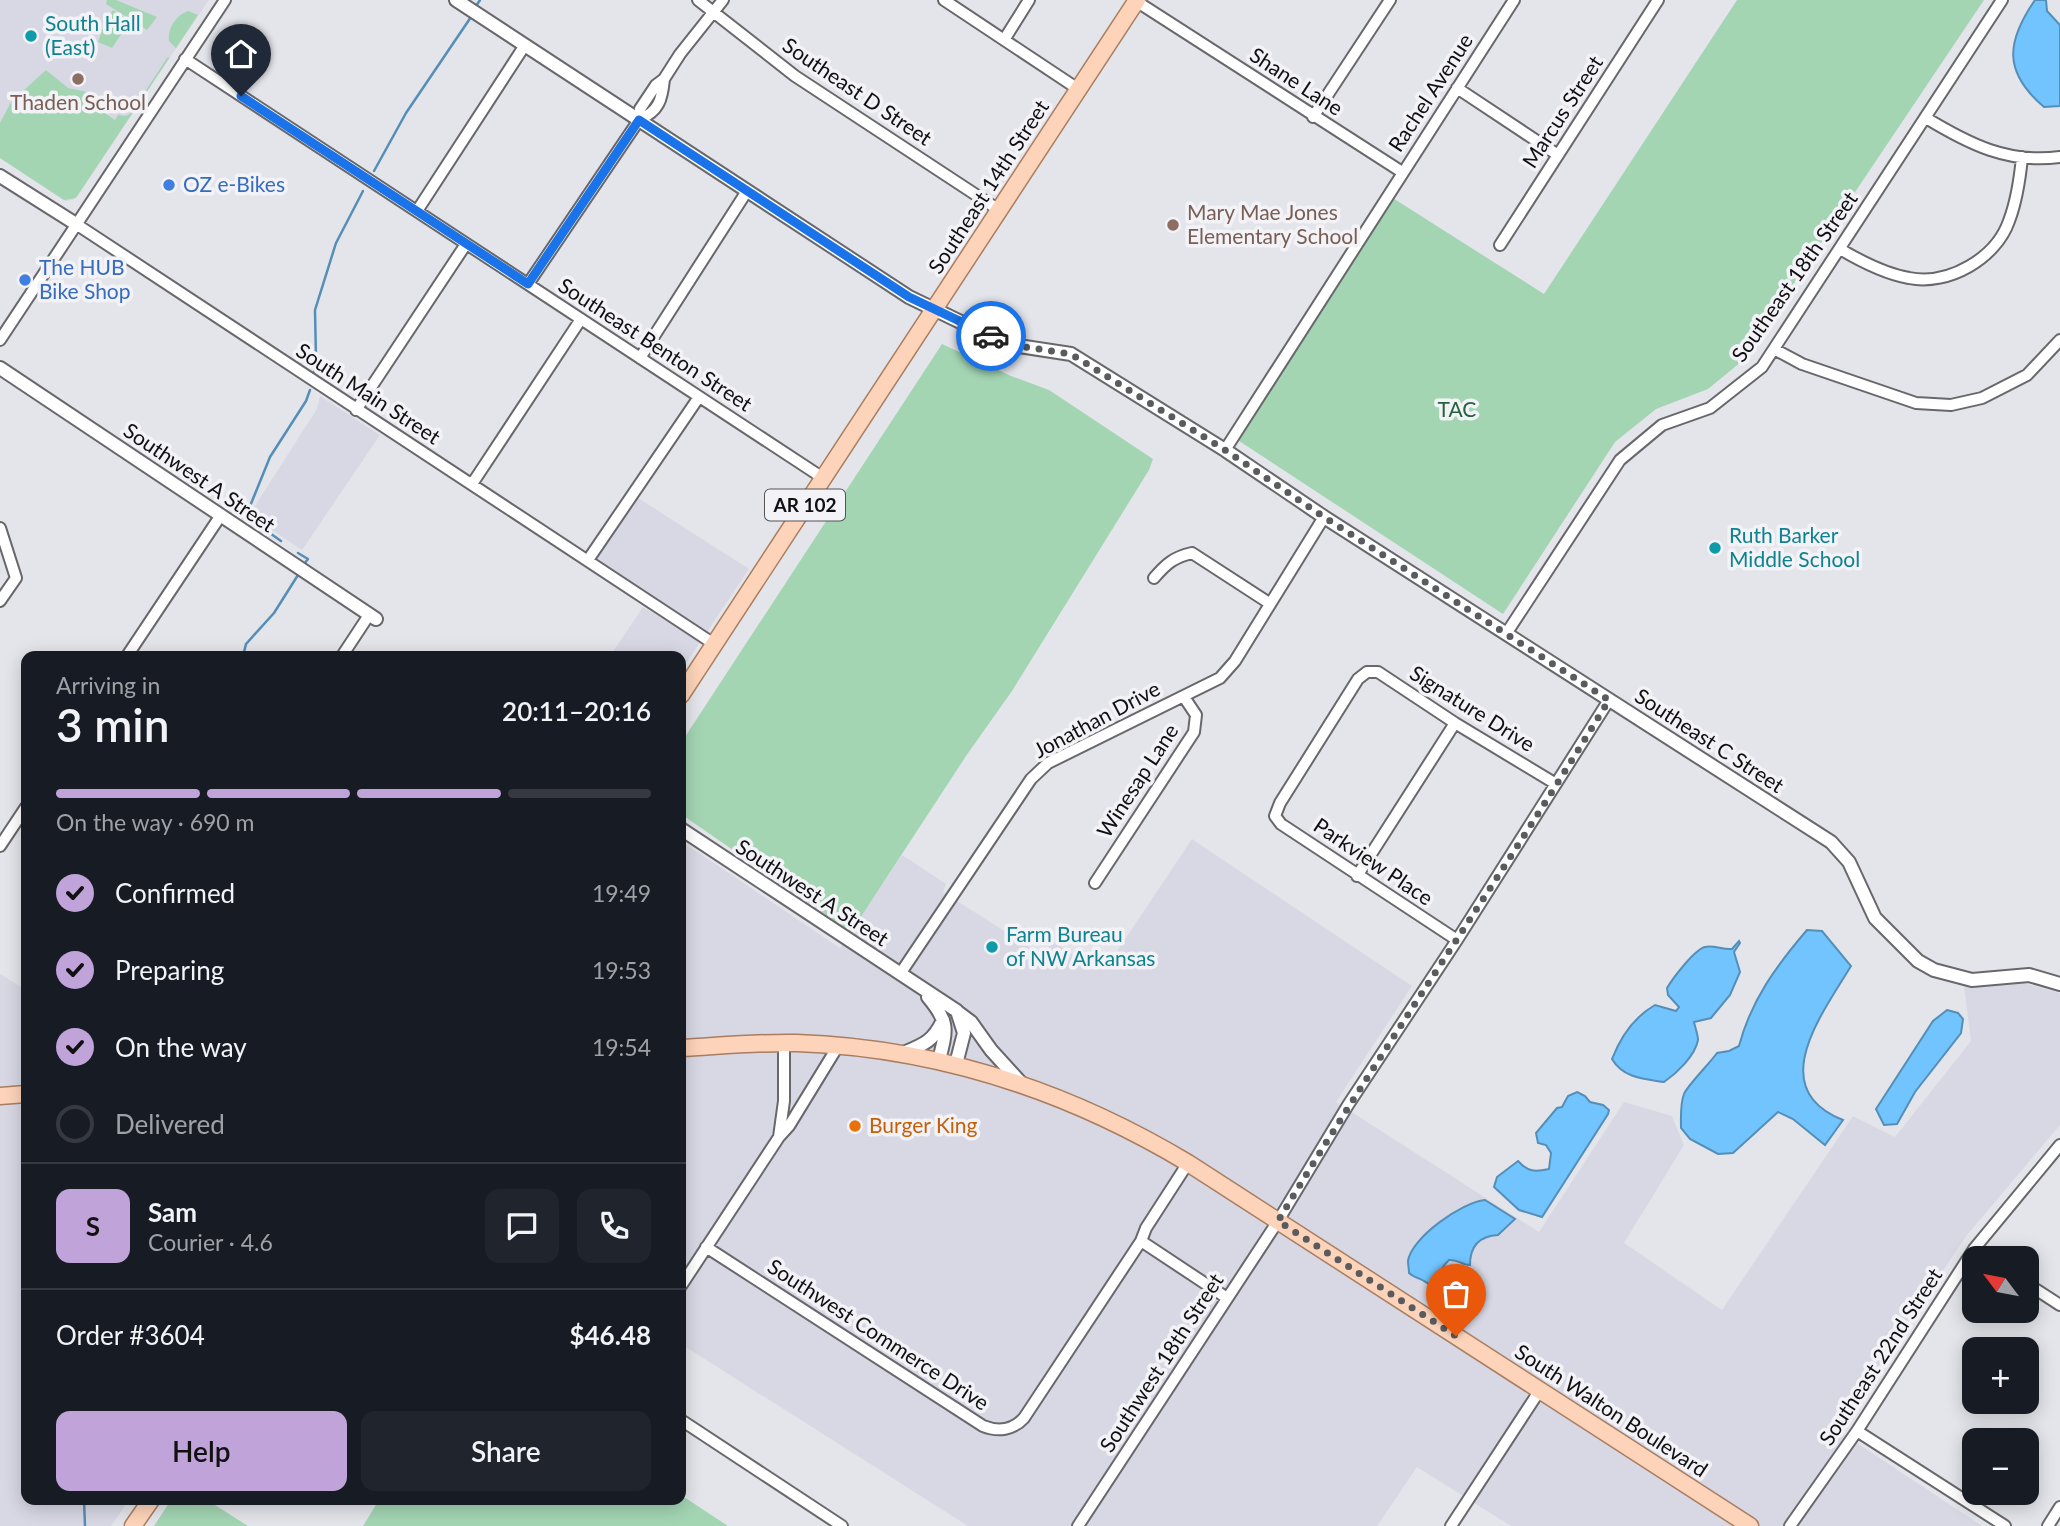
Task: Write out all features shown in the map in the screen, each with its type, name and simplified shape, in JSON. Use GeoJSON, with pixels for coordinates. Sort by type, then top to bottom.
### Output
{"type":"FeatureCollection","features":[{"type":"Feature","properties":{"kind":"main road","name":"Southeast 14th Street"},"geometry":{"type":"LineString","coordinates":[[715,643],[1137,1]]}},
{"type":"Feature","properties":{"kind":"main road","name":"AR 102"},"geometry":{"type":"LineString","coordinates":[[686,687],[715,643]]}},
{"type":"Feature","properties":{"kind":"main road","name":"South Walton Boulevard"},"geometry":{"type":"LineString","coordinates":[[686,1048],[784,1043],[901,1054],[939,1060],[1021,1083],[1080,1105],[1188,1163],[1750,1526]]}},
{"type":"Feature","properties":{"kind":"main road"},"geometry":{"type":"LineString","coordinates":[[0,1096],[21,1094]]}},
{"type":"Feature","properties":{"kind":"main road"},"geometry":{"type":"LineString","coordinates":[[133,1526],[148,1505]]}},
{"type":"Feature","properties":{"kind":"street"},"geometry":{"type":"LineString","coordinates":[[0,340],[225,0]]}},
{"type":"Feature","properties":{"kind":"street","name":"Southeast C Street"},"geometry":{"type":"LineString","coordinates":[[456,0],[909,297],[1006,344],[1071,354],[1225,450],[1324,517],[1831,842],[1849,862],[1875,918],[1918,961],[1934,970],[1972,980],[2029,975],[2060,984]]}},
{"type":"Feature","properties":{"kind":"street","name":"Southeast D Street"},"geometry":{"type":"LineString","coordinates":[[698,0],[795,76],[999,209]]}},
{"type":"Feature","properties":{"kind":"street"},"geometry":{"type":"LineString","coordinates":[[528,284],[639,120],[640,109],[656,85],[664,79],[680,54],[723,0]]}},
{"type":"Feature","properties":{"kind":"street"},"geometry":{"type":"LineString","coordinates":[[944,0],[1078,89]]}},
{"type":"Feature","properties":{"kind":"street"},"geometry":{"type":"LineString","coordinates":[[1004,40],[1029,0]]}},
{"type":"Feature","properties":{"kind":"street"},"geometry":{"type":"LineString","coordinates":[[1313,117],[1390,0]]}},
{"type":"Feature","properties":{"kind":"street","name":"Rachel Avenue"},"geometry":{"type":"LineString","coordinates":[[1225,450],[1514,0]]}},
{"type":"Feature","properties":{"kind":"street","name":"Marcus Street"},"geometry":{"type":"LineString","coordinates":[[1500,245],[1658,0]]}},
{"type":"Feature","properties":{"kind":"street","name":"Southeast 18th Street"},"geometry":{"type":"LineString","coordinates":[[1506,634],[1620,460],[1662,425],[1710,408],[1762,367],[2003,0]]}},
{"type":"Feature","properties":{"kind":"street","name":"Shane Lane"},"geometry":{"type":"LineString","coordinates":[[1137,1],[1402,172]]}},
{"type":"Feature","properties":{"kind":"street"},"geometry":{"type":"LineString","coordinates":[[416,211],[525,45]]}},
{"type":"Feature","properties":{"kind":"street","name":"Southeast Benton Street"},"geometry":{"type":"LineString","coordinates":[[185,59],[823,478]]}},
{"type":"Feature","properties":{"kind":"street"},"geometry":{"type":"LineString","coordinates":[[1457,88],[1558,155]]}},
{"type":"Feature","properties":{"kind":"street"},"geometry":{"type":"LineString","coordinates":[[1926,118],[1954,135],[1998,155],[2044,159],[2060,157]]}},
{"type":"Feature","properties":{"kind":"street"},"geometry":{"type":"LineString","coordinates":[[1840,249],[1868,265],[1911,279],[1942,278],[1969,266],[1993,248],[2009,222],[2022,157]]}},
{"type":"Feature","properties":{"kind":"street","name":"South Main Street"},"geometry":{"type":"LineString","coordinates":[[0,176],[715,643]]}},
{"type":"Feature","properties":{"kind":"street"},"geometry":{"type":"LineString","coordinates":[[640,358],[747,191]]}},
{"type":"Feature","properties":{"kind":"street"},"geometry":{"type":"LineString","coordinates":[[356,410],[466,244]]}},
{"type":"Feature","properties":{"kind":"street"},"geometry":{"type":"LineString","coordinates":[[472,484],[581,319]]}},
{"type":"Feature","properties":{"kind":"street"},"geometry":{"type":"LineString","coordinates":[[1774,349],[1802,364],[1916,403],[1936,406],[1968,402],[2003,388],[2027,375],[2060,340]]}},
{"type":"Feature","properties":{"kind":"street","name":"Southwest A Street"},"geometry":{"type":"LineString","coordinates":[[0,368],[373,617]]}},
{"type":"Feature","properties":{"kind":"street"},"geometry":{"type":"LineString","coordinates":[[588,560],[699,397]]}},
{"type":"Feature","properties":{"kind":"street"},"geometry":{"type":"LineString","coordinates":[[130,651],[221,515]]}},
{"type":"Feature","properties":{"kind":"street","name":"Jonathan Drive"},"geometry":{"type":"LineString","coordinates":[[900,974],[1031,779],[1048,763],[1220,678],[1236,661],[1324,517]]}},
{"type":"Feature","properties":{"kind":"street"},"geometry":{"type":"LineString","coordinates":[[0,528],[16,578],[0,601]]}},
{"type":"Feature","properties":{"kind":"street"},"geometry":{"type":"LineString","coordinates":[[1154,578],[1164,565],[1177,556],[1192,554],[1269,603]]}},
{"type":"Feature","properties":{"kind":"street"},"geometry":{"type":"LineString","coordinates":[[346,651],[373,617]]}},
{"type":"Feature","properties":{"kind":"street","name":"Signature Drive"},"geometry":{"type":"LineString","coordinates":[[1277,812],[1280,803],[1358,679],[1367,672],[1378,673],[1556,784]]}},
{"type":"Feature","properties":{"kind":"street","name":"Winesap Lane"},"geometry":{"type":"LineString","coordinates":[[1095,883],[1194,732],[1195,715],[1184,697]]}},
{"type":"Feature","properties":{"kind":"street"},"geometry":{"type":"LineString","coordinates":[[1278,1221],[1348,1105],[1457,940],[1609,700]]}},
{"type":"Feature","properties":{"kind":"street"},"geometry":{"type":"LineString","coordinates":[[1357,876],[1455,723]]}},
{"type":"Feature","properties":{"kind":"street","name":"Parkview Place"},"geometry":{"type":"LineString","coordinates":[[1277,812],[1275,816],[1281,824],[1457,940]]}},
{"type":"Feature","properties":{"kind":"street"},"geometry":{"type":"LineString","coordinates":[[0,846],[21,814]]}},
{"type":"Feature","properties":{"kind":"street","name":"Southwest A Street"},"geometry":{"type":"LineString","coordinates":[[686,832],[957,1011],[971,1022],[991,1050],[1021,1083]]}},
{"type":"Feature","properties":{"kind":"street","name":"Southwest A Street"},"geometry":{"type":"LineString","coordinates":[[922,988],[944,1020]]}},
{"type":"Feature","properties":{"kind":"street"},"geometry":{"type":"LineString","coordinates":[[956,1065],[964,1033],[957,1011]]}},
{"type":"Feature","properties":{"kind":"street"},"geometry":{"type":"LineString","coordinates":[[901,1054],[923,1045],[936,1035],[944,1020]]}},
{"type":"Feature","properties":{"kind":"street"},"geometry":{"type":"LineString","coordinates":[[939,1060],[947,1029],[944,1020]]}},
{"type":"Feature","properties":{"kind":"street"},"geometry":{"type":"LineString","coordinates":[[779,1137],[784,1101],[784,1043]]}},
{"type":"Feature","properties":{"kind":"street"},"geometry":{"type":"LineString","coordinates":[[686,1278],[779,1137],[789,1126],[838,1046]]}},
{"type":"Feature","properties":{"kind":"street","name":"Southeast 22nd Street"},"geometry":{"type":"LineString","coordinates":[[1977,1246],[2060,1145]]}},
{"type":"Feature","properties":{"kind":"street","name":"Southwest Commerce Drive"},"geometry":{"type":"LineString","coordinates":[[706,1247],[983,1426],[998,1430],[1012,1428],[1024,1418],[1141,1241],[1146,1228],[1188,1163]]}},
{"type":"Feature","properties":{"kind":"street","name":"Southwest 18th Street"},"geometry":{"type":"LineString","coordinates":[[1078,1526],[1278,1221]]}},
{"type":"Feature","properties":{"kind":"street"},"geometry":{"type":"LineString","coordinates":[[1141,1241],[1227,1298]]}},
{"type":"Feature","properties":{"kind":"street","name":"Southeast 22nd Street"},"geometry":{"type":"LineString","coordinates":[[1790,1526],[1857,1431],[1962,1269]]}},
{"type":"Feature","properties":{"kind":"street"},"geometry":{"type":"LineString","coordinates":[[2039,1291],[2060,1305]]}},
{"type":"Feature","properties":{"kind":"street"},"geometry":{"type":"LineString","coordinates":[[1451,1526],[1540,1390]]}},
{"type":"Feature","properties":{"kind":"street"},"geometry":{"type":"LineString","coordinates":[[686,1423],[842,1526]]}},
{"type":"Feature","properties":{"kind":"street"},"geometry":{"type":"LineString","coordinates":[[1857,1431],[2005,1526]]}},
{"type":"Feature","properties":{"kind":"street"},"geometry":{"type":"LineString","coordinates":[[2048,1526],[2060,1507]]}},
{"type":"Feature","properties":{"kind":"shaded area","name":"Thaden School"},"geometry":{"type":"Polygon","coordinates":[[[0,0],[209,0],[73,200],[65,201],[0,158],[0,0]]]}},
{"type":"Feature","properties":{"kind":"shaded area"},"geometry":{"type":"Polygon","coordinates":[[[320,396],[380,435],[302,550],[249,515],[317,409],[320,396]]]}},
{"type":"Feature","properties":{"kind":"shaded area"},"geometry":{"type":"Polygon","coordinates":[[[635,496],[749,569],[707,632],[593,558],[635,496]]]}},
{"type":"Feature","properties":{"kind":"shaded area"},"geometry":{"type":"Polygon","coordinates":[[[643,607],[700,642],[686,663],[686,651],[613,651],[643,607]]]}},
{"type":"Feature","properties":{"kind":"shaded area"},"geometry":{"type":"Polygon","coordinates":[[[1192,839],[1412,986],[1336,1102],[1539,1232],[1624,1102],[1672,1116],[1684,1145],[1624,1243],[1722,1310],[1853,1116],[1895,1137],[1971,1041],[1964,986],[2017,981],[2060,993],[2060,1125],[1967,1235],[1836,1429],[1982,1526],[1511,1526],[1417,1467],[1377,1526],[968,1526],[686,1347],[686,844],[840,948],[902,855],[946,884],[943,892],[1042,955],[1053,941],[1094,970],[1109,963],[1192,839]]]}},
{"type":"Feature","properties":{"kind":"shaded area"},"geometry":{"type":"Polygon","coordinates":[[[0,974],[21,987],[21,1505],[126,1505],[111,1526],[0,1526],[0,974]]]}},
{"type":"Feature","properties":{"kind":"green space"},"geometry":{"type":"Polygon","coordinates":[[[107,0],[116,0],[157,17],[147,30],[106,4],[107,0]]]}},
{"type":"Feature","properties":{"kind":"green space","name":"TAC"},"geometry":{"type":"Polygon","coordinates":[[[1737,0],[1984,0],[1741,362],[1708,389],[1656,409],[1615,442],[1503,614],[1233,437],[1388,195],[1544,294],[1737,0]]]}},
{"type":"Feature","properties":{"kind":"green space"},"geometry":{"type":"Polygon","coordinates":[[[113,10],[130,21],[112,48],[98,42],[105,22],[113,10]]]}},
{"type":"Feature","properties":{"kind":"green space"},"geometry":{"type":"Polygon","coordinates":[[[188,11],[198,15],[176,48],[169,41],[169,32],[176,19],[188,11]]]}},
{"type":"Feature","properties":{"kind":"green space"},"geometry":{"type":"Polygon","coordinates":[[[170,57],[76,198],[64,200],[0,158],[0,123],[11,102],[46,70],[68,88],[94,96],[90,103],[115,120],[118,115],[126,116],[131,113],[170,57]]]}},
{"type":"Feature","properties":{"kind":"green space"},"geometry":{"type":"Polygon","coordinates":[[[942,344],[1011,376],[1049,390],[1153,459],[1149,470],[1012,691],[966,756],[851,932],[686,817],[686,735],[942,344]]]}},
{"type":"Feature","properties":{"kind":"green space"},"geometry":{"type":"Polygon","coordinates":[[[686,1498],[728,1526],[363,1526],[376,1505],[686,1505],[686,1498]]]}},
{"type":"Feature","properties":{"kind":"green space"},"geometry":{"type":"Polygon","coordinates":[[[168,1505],[215,1505],[248,1526],[154,1526],[168,1505]]]}},
{"type":"Feature","properties":{"kind":"water"},"geometry":{"type":"Polygon","coordinates":[[[2035,0],[2046,0],[2047,11],[2060,25],[2060,106],[2044,107],[2021,81],[2015,69],[2014,43],[2025,15],[2035,0]]]}},
{"type":"Feature","properties":{"kind":"water"},"geometry":{"type":"Polygon","coordinates":[[[1807,930],[1822,931],[1851,966],[1815,1028],[1806,1049],[1803,1070],[1807,1090],[1819,1106],[1843,1120],[1825,1145],[1793,1119],[1778,1112],[1733,1153],[1718,1154],[1690,1139],[1681,1128],[1684,1094],[1717,1053],[1739,1046],[1750,1013],[1766,984],[1807,930]]]}},
{"type":"Feature","properties":{"kind":"water"},"geometry":{"type":"Polygon","coordinates":[[[1739,941],[1734,952],[1740,972],[1730,995],[1711,1018],[1694,1022],[1698,1040],[1680,1069],[1664,1082],[1628,1074],[1622,1070],[1612,1059],[1624,1035],[1641,1015],[1655,1005],[1676,1011],[1679,1007],[1668,995],[1667,988],[1690,958],[1705,947],[1732,949],[1739,941]]]}},
{"type":"Feature","properties":{"kind":"water"},"geometry":{"type":"Polygon","coordinates":[[[1947,1010],[1958,1013],[1963,1019],[1961,1033],[1915,1092],[1897,1124],[1884,1125],[1876,1109],[1933,1021],[1947,1010]]]}},
{"type":"Feature","properties":{"kind":"water"},"geometry":{"type":"Polygon","coordinates":[[[1577,1092],[1590,1102],[1603,1105],[1609,1110],[1608,1114],[1542,1217],[1519,1210],[1494,1187],[1497,1177],[1518,1161],[1532,1170],[1549,1169],[1551,1153],[1546,1145],[1538,1143],[1536,1133],[1557,1108],[1562,1107],[1568,1096],[1577,1092]]]}},
{"type":"Feature","properties":{"kind":"water"},"geometry":{"type":"Polygon","coordinates":[[[1485,1200],[1515,1219],[1498,1235],[1486,1237],[1477,1243],[1470,1265],[1449,1260],[1444,1266],[1441,1277],[1444,1284],[1452,1287],[1460,1285],[1464,1288],[1458,1301],[1451,1304],[1428,1283],[1409,1273],[1408,1261],[1418,1242],[1439,1223],[1464,1207],[1485,1200]]]}},
{"type":"Feature","properties":{"kind":"waterway"},"geometry":{"type":"LineString","coordinates":[[476,6],[480,0]]}},
{"type":"Feature","properties":{"kind":"waterway"},"geometry":{"type":"LineString","coordinates":[[374,171],[406,113],[471,17]]}},
{"type":"Feature","properties":{"kind":"waterway"},"geometry":{"type":"LineString","coordinates":[[314,372],[315,310],[336,243],[363,191]]}},
{"type":"Feature","properties":{"kind":"waterway"},"geometry":{"type":"LineString","coordinates":[[281,541],[246,516],[270,457],[306,401],[310,390]]}},
{"type":"Feature","properties":{"kind":"waterway"},"geometry":{"type":"LineString","coordinates":[[298,553],[308,559],[304,564]]}},
{"type":"Feature","properties":{"kind":"waterway"},"geometry":{"type":"LineString","coordinates":[[244,651],[246,644],[274,613],[298,575]]}},
{"type":"Feature","properties":{"kind":"waterway"},"geometry":{"type":"LineString","coordinates":[[84,1505],[85,1526]]}},
{"type":"Feature","properties":{"kind":"way so far"},"geometry":{"type":"LineString","coordinates":[[991,336],[1006,344],[1071,354],[1225,450],[1324,517],[1609,700],[1457,940],[1348,1105],[1278,1221],[1456,1336]]}},
{"type":"Feature","properties":{"kind":"place","name":"South Hall (East)"},"geometry":{"type":"Point","coordinates":[31,36]}},
{"type":"Feature","properties":{"kind":"place","name":"Thaden School"},"geometry":{"type":"Point","coordinates":[78,79]}},
{"type":"Feature","properties":{"kind":"place","name":"OZ e-Bikes"},"geometry":{"type":"Point","coordinates":[169,185]}},
{"type":"Feature","properties":{"kind":"place","name":"Mary Mae Jones Elementary School"},"geometry":{"type":"Point","coordinates":[1173,225]}},
{"type":"Feature","properties":{"kind":"place","name":"The HUB Bike Shop"},"geometry":{"type":"Point","coordinates":[25,280]}},
{"type":"Feature","properties":{"kind":"place","name":"Ruth Barker Middle School"},"geometry":{"type":"Point","coordinates":[1715,548]}},
{"type":"Feature","properties":{"kind":"place","name":"Farm Bureau of NW Arkansas"},"geometry":{"type":"Point","coordinates":[992,947]}},
{"type":"Feature","properties":{"kind":"place","name":"Burger King"},"geometry":{"type":"Point","coordinates":[855,1126]}},
{"type":"Feature","properties":{"kind":"route"},"geometry":{"type":"LineString","coordinates":[[241,96],[528,284],[639,120],[909,297],[991,336]]}}]}
